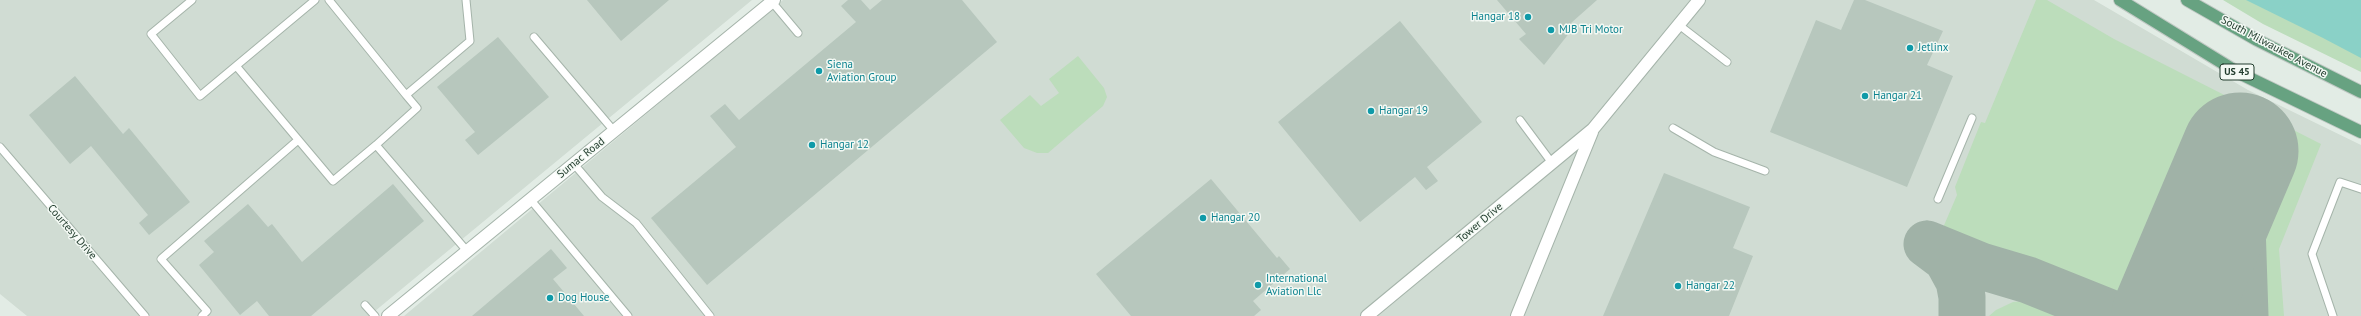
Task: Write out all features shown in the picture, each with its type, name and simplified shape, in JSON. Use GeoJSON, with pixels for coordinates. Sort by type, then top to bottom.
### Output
{"type":"FeatureCollection","features":[{"type":"Feature","properties":{"kind":"main road","name":"US 45"},"geometry":{"type":"LineString","coordinates":[[2120,0],[2237,72],[2361,132]]}},
{"type":"Feature","properties":{"kind":"main road","name":"South Milwaukee Avenue"},"geometry":{"type":"LineString","coordinates":[[2187,0],[2257,40],[2361,92]]}},
{"type":"Feature","properties":{"kind":"street","name":"Tower Drive"},"geometry":{"type":"LineString","coordinates":[[1367,316],[1593,129],[1699,0]]}},
{"type":"Feature","properties":{"kind":"street","name":"Sumac Road"},"geometry":{"type":"LineString","coordinates":[[388,316],[773,1]]}},
{"type":"Feature","properties":{"kind":"street","name":"Tower Drive"},"geometry":{"type":"LineString","coordinates":[[1517,316],[1593,129]]}},
{"type":"Feature","properties":{"kind":"lane"},"geometry":{"type":"LineString","coordinates":[[192,0],[151,34],[200,96],[237,67],[315,0]]}},
{"type":"Feature","properties":{"kind":"lane"},"geometry":{"type":"LineString","coordinates":[[237,67],[333,181],[417,108],[329,0]]}},
{"type":"Feature","properties":{"kind":"lane"},"geometry":{"type":"LineString","coordinates":[[406,95],[470,41],[466,0]]}},
{"type":"Feature","properties":{"kind":"lane"},"geometry":{"type":"LineString","coordinates":[[773,1],[798,33]]}},
{"type":"Feature","properties":{"kind":"lane"},"geometry":{"type":"LineString","coordinates":[[1679,25],[1727,62]]}},
{"type":"Feature","properties":{"kind":"lane"},"geometry":{"type":"LineString","coordinates":[[534,37],[614,131]]}},
{"type":"Feature","properties":{"kind":"lane"},"geometry":{"type":"LineString","coordinates":[[1938,199],[1972,118]]}},
{"type":"Feature","properties":{"kind":"lane"},"geometry":{"type":"LineString","coordinates":[[1520,120],[1552,163]]}},
{"type":"Feature","properties":{"kind":"lane"},"geometry":{"type":"LineString","coordinates":[[1673,128],[1714,152],[1765,171]]}},
{"type":"Feature","properties":{"kind":"lane"},"geometry":{"type":"LineString","coordinates":[[202,316],[207,311],[161,259],[298,140]]}},
{"type":"Feature","properties":{"kind":"lane"},"geometry":{"type":"LineString","coordinates":[[376,145],[467,251]]}},
{"type":"Feature","properties":{"kind":"lane","name":"Courtesy Drive"},"geometry":{"type":"LineString","coordinates":[[0,147],[145,316]]}},
{"type":"Feature","properties":{"kind":"lane"},"geometry":{"type":"LineString","coordinates":[[574,164],[602,198],[636,223],[710,316]]}},
{"type":"Feature","properties":{"kind":"lane"},"geometry":{"type":"LineString","coordinates":[[2333,316],[2312,254],[2340,182],[2361,189]]}},
{"type":"Feature","properties":{"kind":"lane"},"geometry":{"type":"LineString","coordinates":[[530,199],[628,316]]}},
{"type":"Feature","properties":{"kind":"lane"},"geometry":{"type":"LineString","coordinates":[[365,305],[375,316]]}},
{"type":"Feature","properties":{"kind":"shaded area"},"geometry":{"type":"Polygon","coordinates":[[[0,0],[752,0],[369,316],[27,316],[0,294],[0,0]]]}},
{"type":"Feature","properties":{"kind":"shaded area"},"geometry":{"type":"Polygon","coordinates":[[[783,0],[2094,0],[2248,90],[2361,145],[2361,316],[404,316],[783,0]]]}},
{"type":"Feature","properties":{"kind":"green space"},"geometry":{"type":"Polygon","coordinates":[[[2036,0],[2047,0],[2114,39],[2321,144],[2279,249],[2284,316],[2254,316],[2250,206],[2259,186],[2271,176],[2277,166],[2278,153],[2275,142],[2267,134],[2257,129],[2230,131],[2223,137],[2166,273],[2158,282],[2135,295],[2119,296],[2097,294],[1942,230],[1957,195],[1955,187],[1981,122],[1985,123],[2036,0]]]}},
{"type":"Feature","properties":{"kind":"green space"},"geometry":{"type":"Polygon","coordinates":[[[2223,0],[2361,0],[2361,72],[2263,24],[2223,0]]]}},
{"type":"Feature","properties":{"kind":"green space"},"geometry":{"type":"Polygon","coordinates":[[[1078,56],[1104,88],[1107,97],[1103,106],[1048,153],[1037,153],[1024,148],[1000,120],[1030,95],[1041,106],[1059,93],[1049,79],[1078,56]]]}},
{"type":"Feature","properties":{"kind":"green space"},"geometry":{"type":"Polygon","coordinates":[[[2229,227],[2234,316],[2194,316],[2193,308],[2226,229],[2229,227]]]}},
{"type":"Feature","properties":{"kind":"green space"},"geometry":{"type":"Polygon","coordinates":[[[2033,300],[2045,302],[2078,316],[1989,316],[1996,310],[2013,302],[2033,300]]]}},
{"type":"Feature","properties":{"kind":"water"},"geometry":{"type":"Polygon","coordinates":[[[2246,0],[2361,0],[2361,58],[2323,38],[2246,0]]]}},
{"type":"Feature","properties":{"kind":"building"},"geometry":{"type":"Polygon","coordinates":[[[587,0],[669,0],[621,41],[587,0]]]}},
{"type":"Feature","properties":{"kind":"building","name":"Hangar 12"},"geometry":{"type":"Polygon","coordinates":[[[848,0],[861,0],[870,10],[882,0],[962,0],[997,42],[707,285],[651,218],[736,147],[710,116],[725,104],[739,120],[856,22],[841,6],[848,0]]]}},
{"type":"Feature","properties":{"kind":"building","name":"MJB Tri Motor"},"geometry":{"type":"Polygon","coordinates":[[[1497,0],[1597,0],[1571,23],[1574,27],[1544,65],[1519,39],[1526,34],[1497,0]]]}},
{"type":"Feature","properties":{"kind":"building","name":"Hangar 21"},"geometry":{"type":"Polygon","coordinates":[[[1854,0],[1865,0],[1943,31],[1927,65],[1953,76],[1907,187],[1770,132],[1816,20],[1841,30],[1854,0]]]}},
{"type":"Feature","properties":{"kind":"building","name":"Hangar 19"},"geometry":{"type":"Polygon","coordinates":[[[1400,21],[1482,122],[1427,167],[1438,181],[1426,190],[1415,177],[1360,222],[1278,122],[1400,21]]]}},
{"type":"Feature","properties":{"kind":"building"},"geometry":{"type":"Polygon","coordinates":[[[498,37],[549,97],[478,155],[465,140],[475,132],[437,87],[498,37]]]}},
{"type":"Feature","properties":{"kind":"building"},"geometry":{"type":"Polygon","coordinates":[[[75,76],[123,134],[129,128],[190,202],[149,235],[139,223],[148,215],[91,146],[70,164],[29,115],[75,76]]]}},
{"type":"Feature","properties":{"kind":"building","name":"Hangar 22"},"geometry":{"type":"Polygon","coordinates":[[[1664,173],[1750,207],[1733,248],[1753,256],[1729,316],[1603,316],[1664,173]]]}},
{"type":"Feature","properties":{"kind":"building","name":"Hangar 20"},"geometry":{"type":"Polygon","coordinates":[[[1211,179],[1277,258],[1279,256],[1290,269],[1253,301],[1261,310],[1254,316],[1131,316],[1096,274],[1211,179]]]}},
{"type":"Feature","properties":{"kind":"building"},"geometry":{"type":"Polygon","coordinates":[[[393,184],[424,221],[311,316],[269,316],[257,301],[240,315],[199,265],[214,252],[204,241],[248,204],[268,227],[272,224],[302,262],[393,184]]]}},
{"type":"Feature","properties":{"kind":"building"},"geometry":{"type":"Polygon","coordinates":[[[551,249],[567,268],[553,279],[584,316],[472,316],[551,249]]]}},
{"type":"Feature","properties":{"kind":"taxiway"},"geometry":{"type":"LineString","coordinates":[[2228,180],[2241,194],[2245,316]]}},
{"type":"Feature","properties":{"kind":"taxiway"},"geometry":{"type":"LineString","coordinates":[[1927,244],[1981,266],[2028,280],[2118,316]]}},
{"type":"Feature","properties":{"kind":"taxiway"},"geometry":{"type":"LineString","coordinates":[[1927,244],[1947,259],[1959,281],[1962,297],[1962,316]]}},
{"type":"Feature","properties":{"kind":"runway"},"geometry":{"type":"LineString","coordinates":[[2170,316],[2240,151]]}},
{"type":"Feature","properties":{"kind":"place","name":"Hangar 18"},"geometry":{"type":"Point","coordinates":[1528,17]}},
{"type":"Feature","properties":{"kind":"place","name":"MJB Tri Motor"},"geometry":{"type":"Point","coordinates":[1551,30]}},
{"type":"Feature","properties":{"kind":"place","name":"Jetlinx"},"geometry":{"type":"Point","coordinates":[1910,48]}},
{"type":"Feature","properties":{"kind":"place","name":"Siena Aviation Group"},"geometry":{"type":"Point","coordinates":[819,71]}},
{"type":"Feature","properties":{"kind":"place","name":"Hangar 21"},"geometry":{"type":"Point","coordinates":[1865,96]}},
{"type":"Feature","properties":{"kind":"place","name":"Hangar 19"},"geometry":{"type":"Point","coordinates":[1371,111]}},
{"type":"Feature","properties":{"kind":"place","name":"Hangar 12"},"geometry":{"type":"Point","coordinates":[812,145]}},
{"type":"Feature","properties":{"kind":"place","name":"Hangar 20"},"geometry":{"type":"Point","coordinates":[1203,218]}},
{"type":"Feature","properties":{"kind":"place","name":"International Aviation Llc"},"geometry":{"type":"Point","coordinates":[1258,285]}},
{"type":"Feature","properties":{"kind":"place","name":"Hangar 22"},"geometry":{"type":"Point","coordinates":[1678,286]}},
{"type":"Feature","properties":{"kind":"place","name":"Dog House"},"geometry":{"type":"Point","coordinates":[550,298]}}]}
